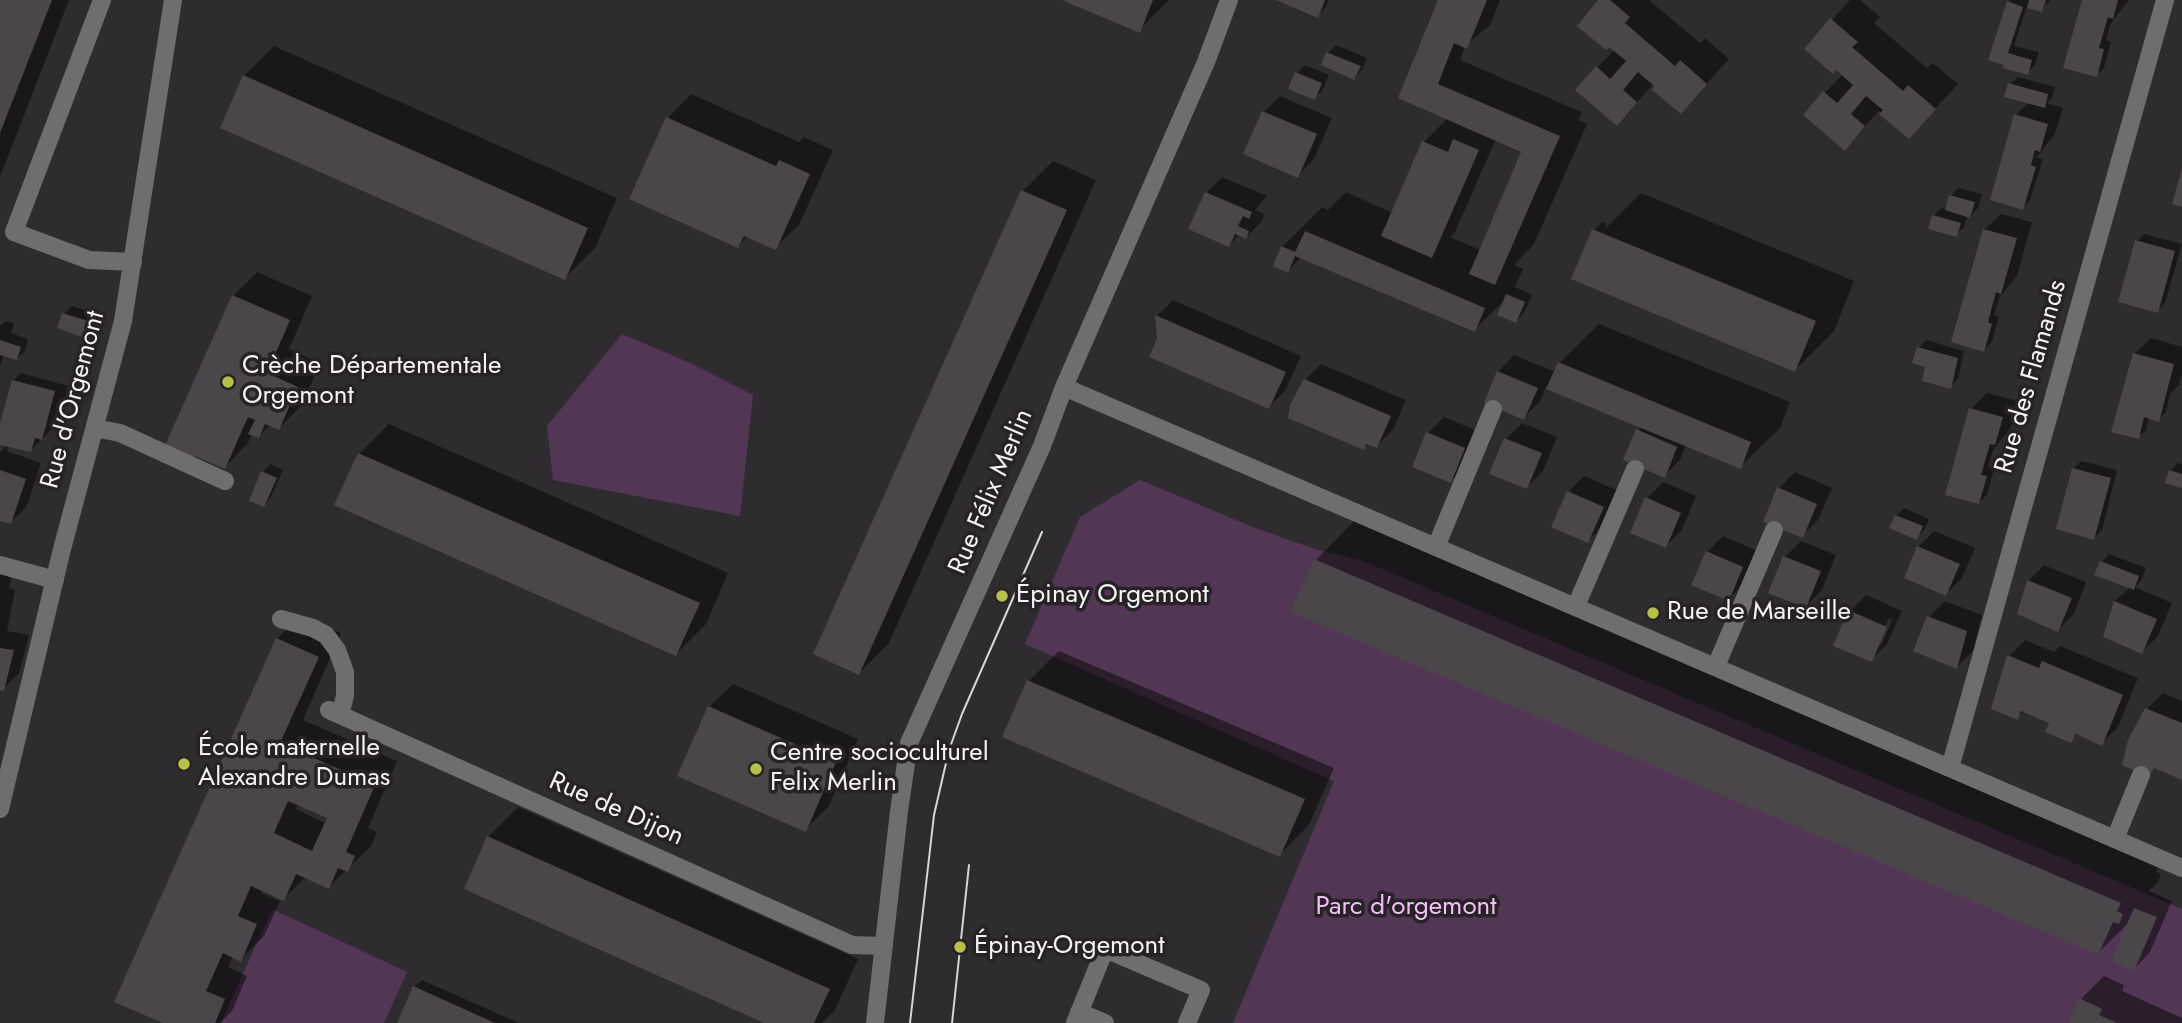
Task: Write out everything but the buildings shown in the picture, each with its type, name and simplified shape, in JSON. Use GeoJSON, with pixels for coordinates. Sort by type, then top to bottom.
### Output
{"type":"FeatureCollection","features":[{"type":"Feature","properties":{"kind":"street"},"geometry":{"type":"LineString","coordinates":[[102,0],[14,232],[89,260],[133,262]]}},
{"type":"Feature","properties":{"kind":"street","name":"Rue d'Orgemont"},"geometry":{"type":"LineString","coordinates":[[0,809],[55,580],[123,321],[173,0]]}},
{"type":"Feature","properties":{"kind":"street","name":"Rue Félix Merlin"},"geometry":{"type":"LineString","coordinates":[[875,1023],[909,743],[1042,446],[1064,387],[1206,62],[1229,0]]}},
{"type":"Feature","properties":{"kind":"street","name":"Rue des Flamands"},"geometry":{"type":"LineString","coordinates":[[1950,768],[2165,0]]}},
{"type":"Feature","properties":{"kind":"street"},"geometry":{"type":"LineString","coordinates":[[1064,387],[2182,867]]}},
{"type":"Feature","properties":{"kind":"street"},"geometry":{"type":"LineString","coordinates":[[1436,547],[1493,409]]}},
{"type":"Feature","properties":{"kind":"street"},"geometry":{"type":"LineString","coordinates":[[95,428],[120,433],[225,481]]}},
{"type":"Feature","properties":{"kind":"street"},"geometry":{"type":"LineString","coordinates":[[1576,606],[1635,469]]}},
{"type":"Feature","properties":{"kind":"street"},"geometry":{"type":"LineString","coordinates":[[1716,666],[1774,530]]}},
{"type":"Feature","properties":{"kind":"street"},"geometry":{"type":"LineString","coordinates":[[0,565],[55,580]]}},
{"type":"Feature","properties":{"kind":"street","name":"Rue de Dijon"},"geometry":{"type":"LineString","coordinates":[[281,619],[313,628],[326,635],[337,650],[345,672],[345,695],[335,713],[852,945],[884,946]]}},
{"type":"Feature","properties":{"kind":"street"},"geometry":{"type":"LineString","coordinates":[[2115,839],[2141,775]]}},
{"type":"Feature","properties":{"kind":"street"},"geometry":{"type":"LineString","coordinates":[[1105,1023],[1077,1018],[1105,949],[1201,989],[1187,1023]]}},
{"type":"Feature","properties":{"kind":"green space"},"geometry":{"type":"Polygon","coordinates":[[[622,334],[690,363],[753,395],[740,516],[553,480],[547,426],[622,334]]]}},
{"type":"Feature","properties":{"kind":"green space","name":"Parc d'orgemont"},"geometry":{"type":"Polygon","coordinates":[[[1140,480],[1255,528],[1318,550],[1361,560],[2182,909],[2182,1023],[1233,1023],[1334,781],[1025,644],[1080,517],[1140,480]]]}},
{"type":"Feature","properties":{"kind":"green space"},"geometry":{"type":"Polygon","coordinates":[[[272,909],[407,972],[384,1023],[221,1023],[272,909]]]}},
{"type":"Feature","properties":{"kind":"tram line"},"geometry":{"type":"LineString","coordinates":[[910,1023],[934,815],[949,750],[962,714],[1042,532]]}},
{"type":"Feature","properties":{"kind":"tram line"},"geometry":{"type":"LineString","coordinates":[[952,1023],[969,865]]}},
{"type":"Feature","properties":{"kind":"place","name":"Crèche Départementale Orgemont"},"geometry":{"type":"Point","coordinates":[228,382]}},
{"type":"Feature","properties":{"kind":"place","name":"Épinay Orgemont"},"geometry":{"type":"Point","coordinates":[1002,596]}},
{"type":"Feature","properties":{"kind":"place","name":"Rue de Marseille"},"geometry":{"type":"Point","coordinates":[1653,613]}},
{"type":"Feature","properties":{"kind":"place","name":"École maternelle Alexandre Dumas"},"geometry":{"type":"Point","coordinates":[184,764]}},
{"type":"Feature","properties":{"kind":"place","name":"Centre socioculturel Felix Merlin"},"geometry":{"type":"Point","coordinates":[756,769]}},
{"type":"Feature","properties":{"kind":"place","name":"Épinay-Orgemont"},"geometry":{"type":"Point","coordinates":[960,947]}}]}
